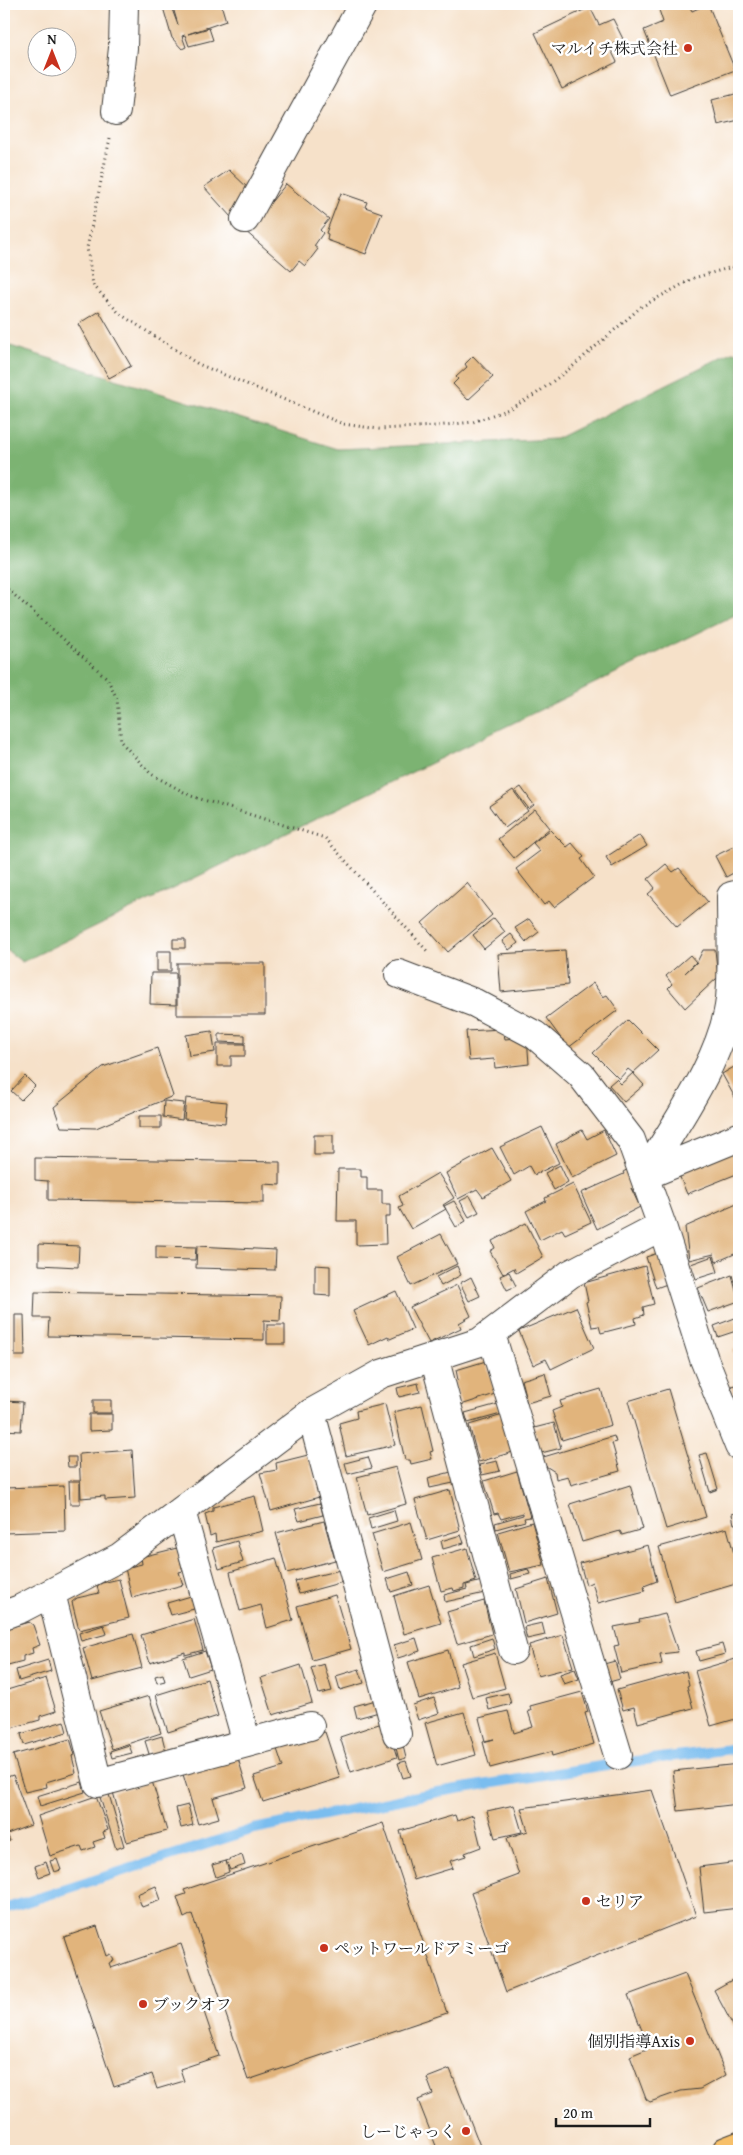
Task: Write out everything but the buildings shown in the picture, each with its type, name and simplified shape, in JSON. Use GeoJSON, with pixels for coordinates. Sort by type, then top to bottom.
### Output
{"type":"FeatureCollection","features":[{"type":"Feature","properties":{"kind":"main road"},"geometry":{"type":"LineString","coordinates":[[726,2151],[739,2146]]}},
{"type":"Feature","properties":{"kind":"street"},"geometry":{"type":"LineString","coordinates":[[116,111],[123,48],[124,4]]}},
{"type":"Feature","properties":{"kind":"street"},"geometry":{"type":"LineString","coordinates":[[245,219],[364,4]]}},
{"type":"Feature","properties":{"kind":"street"},"geometry":{"type":"LineString","coordinates":[[644,1176],[701,1082],[718,1045],[730,1000],[731,896],[739,894]]}},
{"type":"Feature","properties":{"kind":"street"},"geometry":{"type":"LineString","coordinates":[[399,974],[475,1003],[535,1035],[581,1075],[631,1140],[662,1226],[704,1359],[739,1446]]}},
{"type":"Feature","properties":{"kind":"street"},"geometry":{"type":"LineString","coordinates":[[644,1176],[739,1138]]}},
{"type":"Feature","properties":{"kind":"street"},"geometry":{"type":"LineString","coordinates":[[4,1614],[51,1593],[120,1557],[311,1413],[381,1374],[480,1342],[570,1274],[662,1226]]}},
{"type":"Feature","properties":{"kind":"street"},"geometry":{"type":"LineString","coordinates":[[491,1334],[618,1755]]}},
{"type":"Feature","properties":{"kind":"street"},"geometry":{"type":"LineString","coordinates":[[434,1357],[513,1650]]}},
{"type":"Feature","properties":{"kind":"street"},"geometry":{"type":"LineString","coordinates":[[311,1413],[396,1734]]}},
{"type":"Feature","properties":{"kind":"street"},"geometry":{"type":"LineString","coordinates":[[181,1511],[247,1743]]}},
{"type":"Feature","properties":{"kind":"street"},"geometry":{"type":"LineString","coordinates":[[51,1593],[98,1783],[310,1726]]}},
{"type":"Feature","properties":{"kind":"path"},"geometry":{"type":"LineString","coordinates":[[116,111],[87,248],[93,285],[120,314],[198,364],[343,424],[379,429],[436,426],[473,422],[509,409],[536,394],[572,367],[642,307],[694,278],[739,265]]}},
{"type":"Feature","properties":{"kind":"path"},"geometry":{"type":"LineString","coordinates":[[4,586],[107,678],[117,699],[121,742],[151,774],[191,796],[325,838],[436,960]]}},
{"type":"Feature","properties":{"kind":"green space"},"geometry":{"type":"Polygon","coordinates":[[[4,344],[338,449],[556,439],[732,352],[739,353],[739,613],[22,962],[4,948],[4,344]]]}},
{"type":"Feature","properties":{"kind":"waterway"},"geometry":{"type":"LineString","coordinates":[[4,1909],[254,1829],[438,1792],[613,1764],[739,1748]]}},
{"type":"Feature","properties":{"kind":"place","name":"マルイチ株式会社"},"geometry":{"type":"Point","coordinates":[688,48]}},
{"type":"Feature","properties":{"kind":"place","name":"セリア"},"geometry":{"type":"Point","coordinates":[586,1901]}},
{"type":"Feature","properties":{"kind":"place","name":"ペットワールドアミーゴ"},"geometry":{"type":"Point","coordinates":[324,1948]}},
{"type":"Feature","properties":{"kind":"place","name":"ブックオフ"},"geometry":{"type":"Point","coordinates":[143,2004]}},
{"type":"Feature","properties":{"kind":"place","name":"個別指導Axis"},"geometry":{"type":"Point","coordinates":[690,2041]}},
{"type":"Feature","properties":{"kind":"place","name":"しーじゃっく"},"geometry":{"type":"Point","coordinates":[466,2131]}}]}
